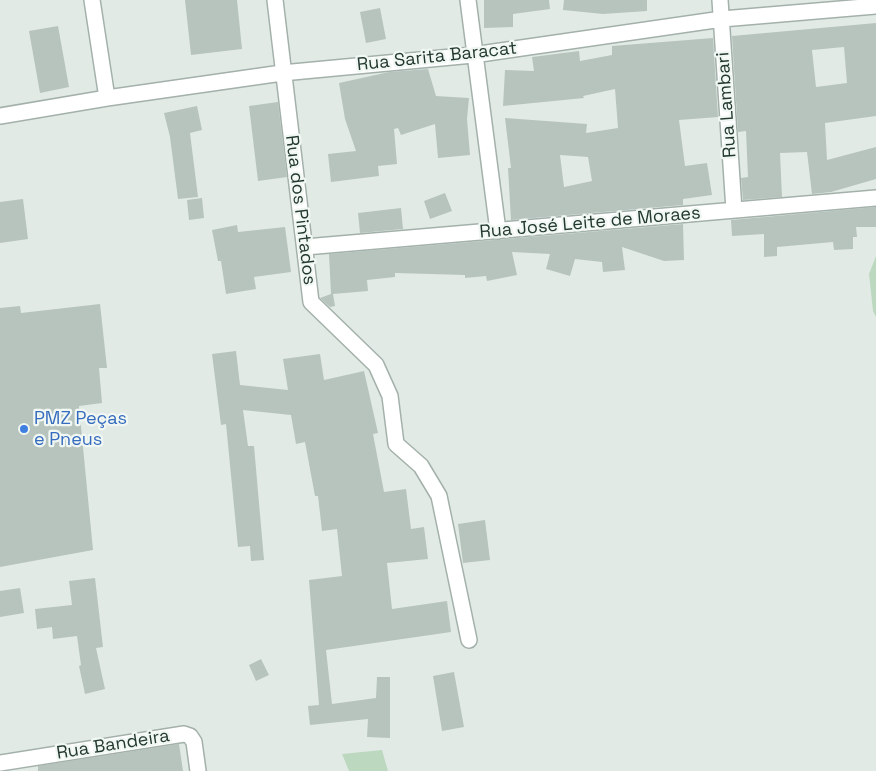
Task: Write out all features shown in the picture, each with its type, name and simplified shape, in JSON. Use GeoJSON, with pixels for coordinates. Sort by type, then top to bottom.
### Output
{"type":"FeatureCollection","features":[{"type":"Feature","properties":{"kind":"street"},"geometry":{"type":"LineString","coordinates":[[92,0],[106,98]]}},
{"type":"Feature","properties":{"kind":"street","name":"Rua dos Pintados"},"geometry":{"type":"LineString","coordinates":[[275,0],[282,73],[311,302],[376,365],[390,396],[396,444],[420,466],[439,496],[469,640]]}},
{"type":"Feature","properties":{"kind":"street"},"geometry":{"type":"LineString","coordinates":[[468,0],[473,55],[498,231]]}},
{"type":"Feature","properties":{"kind":"street","name":"Rua Lambari"},"geometry":{"type":"LineString","coordinates":[[720,0],[734,210]]}},
{"type":"Feature","properties":{"kind":"street","name":"Rua Sarita Baracat"},"geometry":{"type":"LineString","coordinates":[[0,116],[106,98],[282,73],[473,55],[722,19],[876,6]]}},
{"type":"Feature","properties":{"kind":"street","name":"Rua José Leite de Moraes"},"geometry":{"type":"LineString","coordinates":[[305,247],[876,198]]}},
{"type":"Feature","properties":{"kind":"street","name":"Rua Bandeira"},"geometry":{"type":"LineString","coordinates":[[0,763],[184,734],[190,736],[194,742],[198,771]]}},
{"type":"Feature","properties":{"kind":"green space"},"geometry":{"type":"Polygon","coordinates":[[[876,256],[876,317],[873,311],[869,274],[876,256]]]}},
{"type":"Feature","properties":{"kind":"green space"},"geometry":{"type":"Polygon","coordinates":[[[382,750],[388,771],[349,771],[342,754],[382,750]]]}},
{"type":"Feature","properties":{"kind":"building"},"geometry":{"type":"Polygon","coordinates":[[[185,0],[237,0],[242,49],[191,55],[185,0]]]}},
{"type":"Feature","properties":{"kind":"building"},"geometry":{"type":"Polygon","coordinates":[[[484,0],[549,0],[550,9],[513,14],[513,27],[484,28],[484,0]]]}},
{"type":"Feature","properties":{"kind":"building"},"geometry":{"type":"Polygon","coordinates":[[[564,0],[647,0],[647,11],[603,14],[563,10],[564,0]]]}},
{"type":"Feature","properties":{"kind":"building"},"geometry":{"type":"Polygon","coordinates":[[[380,8],[386,39],[366,43],[360,12],[380,8]]]}},
{"type":"Feature","properties":{"kind":"building"},"geometry":{"type":"Polygon","coordinates":[[[876,23],[876,116],[825,123],[827,160],[876,147],[876,179],[831,192],[812,194],[807,152],[780,153],[782,197],[743,200],[741,178],[748,177],[746,131],[738,132],[732,36],[876,23]],[[844,47],[812,50],[816,87],[847,83],[844,47]]]}},
{"type":"Feature","properties":{"kind":"building"},"geometry":{"type":"Polygon","coordinates":[[[58,26],[69,87],[40,93],[29,31],[58,26]]]}},
{"type":"Feature","properties":{"kind":"building"},"geometry":{"type":"Polygon","coordinates":[[[713,38],[718,117],[679,120],[685,166],[707,163],[712,195],[683,199],[683,205],[511,220],[508,168],[511,168],[505,118],[587,124],[586,133],[618,128],[615,89],[583,96],[584,98],[503,106],[505,70],[534,71],[532,57],[579,51],[580,61],[612,55],[612,46],[713,38]],[[560,155],[564,187],[592,181],[588,157],[560,155]]]}},
{"type":"Feature","properties":{"kind":"building"},"geometry":{"type":"Polygon","coordinates":[[[428,69],[436,96],[469,98],[467,119],[470,155],[438,158],[435,124],[401,135],[398,128],[394,129],[397,164],[378,166],[379,176],[331,182],[328,154],[356,151],[345,119],[339,83],[389,72],[428,69]]]}},
{"type":"Feature","properties":{"kind":"building"},"geometry":{"type":"Polygon","coordinates":[[[278,102],[287,177],[258,181],[249,106],[278,102]]]}},
{"type":"Feature","properties":{"kind":"building"},"geometry":{"type":"Polygon","coordinates":[[[197,106],[202,130],[190,133],[198,197],[178,199],[170,137],[164,113],[197,106]]]}},
{"type":"Feature","properties":{"kind":"building"},"geometry":{"type":"Polygon","coordinates":[[[445,193],[452,211],[430,219],[424,201],[445,193]]]}},
{"type":"Feature","properties":{"kind":"building"},"geometry":{"type":"Polygon","coordinates":[[[202,198],[204,218],[189,220],[187,200],[202,198]]]}},
{"type":"Feature","properties":{"kind":"building"},"geometry":{"type":"Polygon","coordinates":[[[23,199],[28,239],[0,243],[0,202],[23,199]]]}},
{"type":"Feature","properties":{"kind":"building"},"geometry":{"type":"Polygon","coordinates":[[[876,207],[876,227],[856,227],[857,237],[853,237],[853,249],[834,250],[833,242],[777,247],[777,256],[764,257],[764,234],[732,236],[731,220],[876,207]]]}},
{"type":"Feature","properties":{"kind":"building"},"geometry":{"type":"Polygon","coordinates":[[[401,208],[403,229],[360,233],[358,213],[401,208]]]}},
{"type":"Feature","properties":{"kind":"building"},"geometry":{"type":"Polygon","coordinates":[[[683,224],[684,260],[664,261],[622,247],[625,270],[603,272],[602,262],[575,259],[570,276],[546,269],[550,254],[512,252],[517,275],[487,281],[486,276],[465,278],[465,275],[395,273],[395,277],[367,280],[368,291],[333,294],[335,306],[330,307],[320,298],[331,294],[329,254],[683,224]]]}},
{"type":"Feature","properties":{"kind":"building"},"geometry":{"type":"Polygon","coordinates":[[[237,225],[238,232],[285,227],[291,272],[254,277],[256,289],[226,294],[221,261],[218,261],[212,230],[237,225]]]}},
{"type":"Feature","properties":{"kind":"building","name":"PMZ Peças e Pneus"},"geometry":{"type":"Polygon","coordinates":[[[100,304],[107,368],[99,368],[102,403],[79,406],[93,550],[0,567],[0,308],[20,306],[21,313],[100,304]]]}},
{"type":"Feature","properties":{"kind":"building"},"geometry":{"type":"Polygon","coordinates":[[[236,351],[240,385],[288,390],[283,359],[320,354],[324,380],[364,371],[378,433],[373,434],[384,492],[406,489],[411,529],[424,527],[428,559],[387,563],[392,609],[447,601],[451,632],[326,650],[332,704],[376,698],[377,677],[390,677],[390,738],[367,737],[368,719],[310,725],[308,706],[319,705],[309,580],[342,576],[337,529],[322,531],[318,496],[315,496],[305,442],[296,444],[291,415],[243,410],[248,446],[254,446],[264,560],[251,561],[250,546],[238,547],[226,424],[221,425],[212,354],[236,351]]]}},
{"type":"Feature","properties":{"kind":"building"},"geometry":{"type":"Polygon","coordinates":[[[485,520],[490,560],[463,563],[458,524],[485,520]]]}},
{"type":"Feature","properties":{"kind":"building"},"geometry":{"type":"Polygon","coordinates":[[[95,578],[103,647],[96,648],[105,689],[85,694],[79,666],[81,665],[77,636],[53,639],[52,627],[37,629],[35,609],[72,605],[69,581],[95,578]]]}},
{"type":"Feature","properties":{"kind":"building"},"geometry":{"type":"Polygon","coordinates":[[[20,588],[24,613],[0,617],[0,591],[20,588]]]}},
{"type":"Feature","properties":{"kind":"building"},"geometry":{"type":"Polygon","coordinates":[[[261,659],[269,675],[256,681],[249,665],[261,659]]]}},
{"type":"Feature","properties":{"kind":"building"},"geometry":{"type":"Polygon","coordinates":[[[454,672],[464,727],[442,731],[433,676],[454,672]]]}},
{"type":"Feature","properties":{"kind":"building"},"geometry":{"type":"Polygon","coordinates":[[[179,744],[183,771],[38,771],[38,766],[179,744]]]}},
{"type":"Feature","properties":{"kind":"place","name":"PMZ Peças e Pneus"},"geometry":{"type":"Point","coordinates":[24,429]}}]}
